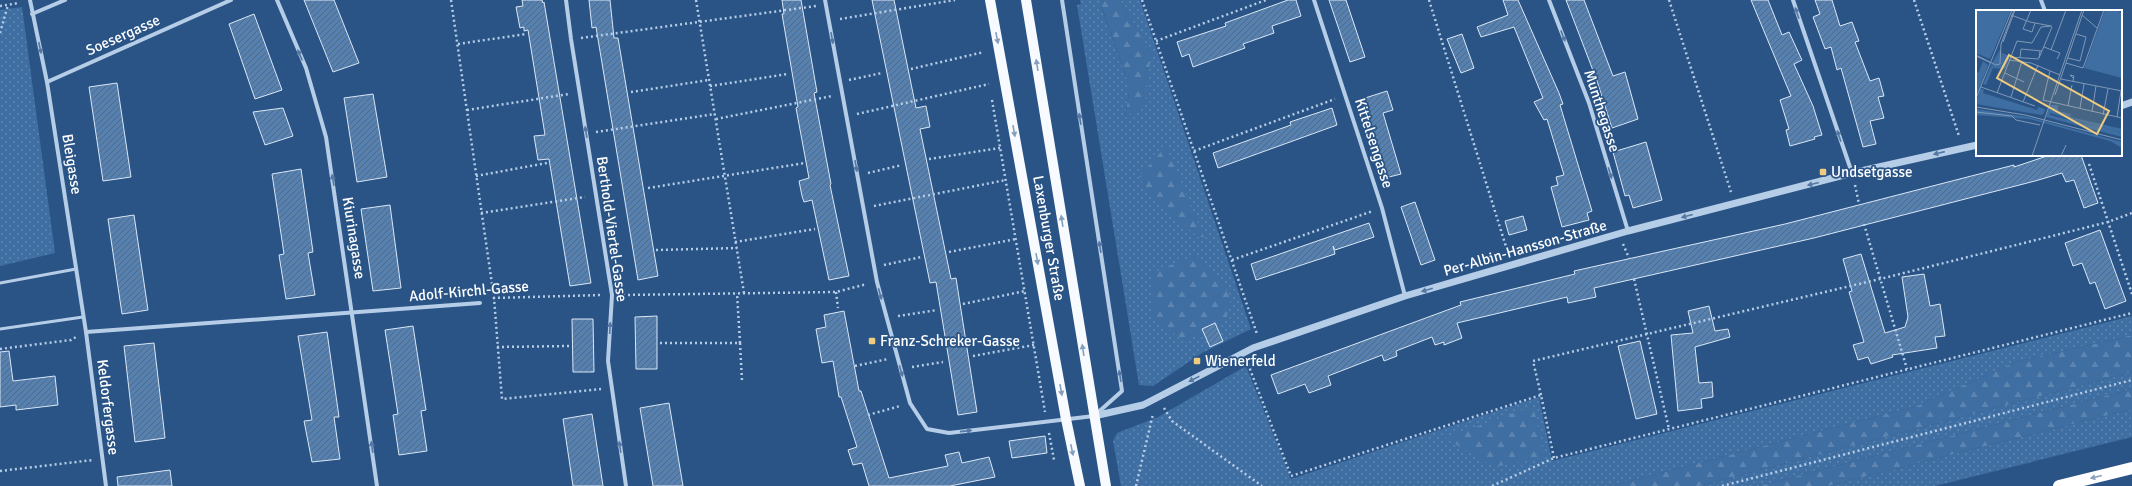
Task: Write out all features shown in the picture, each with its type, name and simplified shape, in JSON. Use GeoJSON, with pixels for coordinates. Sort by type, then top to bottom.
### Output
{"type":"FeatureCollection","features":[{"type":"Feature","properties":{"kind":"highway"},"geometry":{"type":"LineString","coordinates":[[2059,486],[2132,468]]}},
{"type":"Feature","properties":{"kind":"main road","name":"Laxenburger Straße"},"geometry":{"type":"LineString","coordinates":[[990,0],[1079,483]]}},
{"type":"Feature","properties":{"kind":"main road","name":"Laxenburger Straße"},"geometry":{"type":"LineString","coordinates":[[1026,0],[1106,486]]}},
{"type":"Feature","properties":{"kind":"street"},"geometry":{"type":"LineString","coordinates":[[32,14],[65,0]]}},
{"type":"Feature","properties":{"kind":"street","name":"Soesergasse"},"geometry":{"type":"LineString","coordinates":[[47,82],[231,0]]}},
{"type":"Feature","properties":{"kind":"street","name":"Kiurinagasse"},"geometry":{"type":"LineString","coordinates":[[277,0],[306,68],[326,137],[353,313],[377,486]]}},
{"type":"Feature","properties":{"kind":"street","name":"Berthold-Viertel-Gasse"},"geometry":{"type":"LineString","coordinates":[[566,0],[570,39],[612,295],[608,361],[626,486]]}},
{"type":"Feature","properties":{"kind":"street"},"geometry":{"type":"LineString","coordinates":[[826,2],[874,268],[900,369],[910,403],[927,429],[949,433],[1094,416],[1122,391],[1062,0]]}},
{"type":"Feature","properties":{"kind":"street","name":"Kittelsengasse"},"geometry":{"type":"LineString","coordinates":[[1314,0],[1382,208],[1405,296]]}},
{"type":"Feature","properties":{"kind":"street","name":"Munthegasse"},"geometry":{"type":"LineString","coordinates":[[1549,0],[1589,103],[1628,231]]}},
{"type":"Feature","properties":{"kind":"street"},"geometry":{"type":"LineString","coordinates":[[1793,0],[1852,173]]}},
{"type":"Feature","properties":{"kind":"street"},"geometry":{"type":"LineString","coordinates":[[2041,0],[2045,10]]}},
{"type":"Feature","properties":{"kind":"street","name":"Bleigasse"},"geometry":{"type":"LineString","coordinates":[[30,1],[47,82],[86,332]]}},
{"type":"Feature","properties":{"kind":"street"},"geometry":{"type":"LineString","coordinates":[[2122,106],[2132,102]]}},
{"type":"Feature","properties":{"kind":"street","name":"Per-Albin-Hansson-Straße"},"geometry":{"type":"LineString","coordinates":[[1094,416],[1143,405],[1261,346],[1405,296],[1628,231],[1852,173],[1976,145]]}},
{"type":"Feature","properties":{"kind":"street","name":"Adolf-Kirchl-Gasse"},"geometry":{"type":"LineString","coordinates":[[86,332],[480,303]]}},
{"type":"Feature","properties":{"kind":"street","name":"Keldorfergasse"},"geometry":{"type":"LineString","coordinates":[[86,332],[106,486]]}},
{"type":"Feature","properties":{"kind":"lane"},"geometry":{"type":"LineString","coordinates":[[0,283],[76,269]]}},
{"type":"Feature","properties":{"kind":"lane"},"geometry":{"type":"LineString","coordinates":[[0,329],[83,318]]}},
{"type":"Feature","properties":{"kind":"path"},"geometry":{"type":"LineString","coordinates":[[451,0],[494,298],[502,399],[612,388]]}},
{"type":"Feature","properties":{"kind":"path"},"geometry":{"type":"LineString","coordinates":[[696,0],[744,293]]}},
{"type":"Feature","properties":{"kind":"path"},"geometry":{"type":"LineString","coordinates":[[829,21],[955,0]]}},
{"type":"Feature","properties":{"kind":"path"},"geometry":{"type":"LineString","coordinates":[[1142,0],[1261,346]]}},
{"type":"Feature","properties":{"kind":"path"},"geometry":{"type":"LineString","coordinates":[[1156,41],[1266,0]]}},
{"type":"Feature","properties":{"kind":"path"},"geometry":{"type":"LineString","coordinates":[[1429,0],[1512,265]]}},
{"type":"Feature","properties":{"kind":"path"},"geometry":{"type":"LineString","coordinates":[[1668,0],[1735,204]]}},
{"type":"Feature","properties":{"kind":"path"},"geometry":{"type":"LineString","coordinates":[[1914,0],[1963,148]]}},
{"type":"Feature","properties":{"kind":"path"},"geometry":{"type":"LineString","coordinates":[[0,6],[30,1]]}},
{"type":"Feature","properties":{"kind":"path"},"geometry":{"type":"LineString","coordinates":[[570,39],[826,2]]}},
{"type":"Feature","properties":{"kind":"path"},"geometry":{"type":"LineString","coordinates":[[0,33],[8,5]]}},
{"type":"Feature","properties":{"kind":"path"},"geometry":{"type":"LineString","coordinates":[[458,44],[526,34]]}},
{"type":"Feature","properties":{"kind":"path"},"geometry":{"type":"LineString","coordinates":[[983,45],[985,59]]}},
{"type":"Feature","properties":{"kind":"path"},"geometry":{"type":"LineString","coordinates":[[912,69],[984,52]]}},
{"type":"Feature","properties":{"kind":"path"},"geometry":{"type":"LineString","coordinates":[[840,82],[882,73]]}},
{"type":"Feature","properties":{"kind":"path"},"geometry":{"type":"LineString","coordinates":[[710,86],[788,74]]}},
{"type":"Feature","properties":{"kind":"path"},"geometry":{"type":"LineString","coordinates":[[988,78],[990,91]]}},
{"type":"Feature","properties":{"kind":"path"},"geometry":{"type":"LineString","coordinates":[[631,92],[709,80]]}},
{"type":"Feature","properties":{"kind":"path"},"geometry":{"type":"LineString","coordinates":[[847,116],[989,84]]}},
{"type":"Feature","properties":{"kind":"path"},"geometry":{"type":"LineString","coordinates":[[467,110],[579,92]]}},
{"type":"Feature","properties":{"kind":"path"},"geometry":{"type":"LineString","coordinates":[[716,119],[843,94]]}},
{"type":"Feature","properties":{"kind":"path"},"geometry":{"type":"LineString","coordinates":[[1194,150],[1346,95]]}},
{"type":"Feature","properties":{"kind":"path"},"geometry":{"type":"LineString","coordinates":[[992,98],[1054,460]]}},
{"type":"Feature","properties":{"kind":"path"},"geometry":{"type":"LineString","coordinates":[[586,134],[715,114]]}},
{"type":"Feature","properties":{"kind":"path"},"geometry":{"type":"LineString","coordinates":[[929,159],[1000,148]]}},
{"type":"Feature","properties":{"kind":"path"},"geometry":{"type":"LineString","coordinates":[[476,176],[547,163]]}},
{"type":"Feature","properties":{"kind":"path"},"geometry":{"type":"LineString","coordinates":[[648,188],[724,174],[805,163]]}},
{"type":"Feature","properties":{"kind":"path"},"geometry":{"type":"LineString","coordinates":[[2089,164],[2132,294]]}},
{"type":"Feature","properties":{"kind":"path"},"geometry":{"type":"LineString","coordinates":[[857,175],[902,165]]}},
{"type":"Feature","properties":{"kind":"path"},"geometry":{"type":"LineString","coordinates":[[1852,173],[1859,204]]}},
{"type":"Feature","properties":{"kind":"path"},"geometry":{"type":"LineString","coordinates":[[863,208],[1006,180]]}},
{"type":"Feature","properties":{"kind":"path"},"geometry":{"type":"LineString","coordinates":[[481,213],[596,195]]}},
{"type":"Feature","properties":{"kind":"path"},"geometry":{"type":"LineString","coordinates":[[1232,260],[1382,208]]}},
{"type":"Feature","properties":{"kind":"path"},"geometry":{"type":"LineString","coordinates":[[1554,458],[1542,395],[1533,361],[1880,279],[2108,222],[2132,213]]}},
{"type":"Feature","properties":{"kind":"path"},"geometry":{"type":"LineString","coordinates":[[1864,224],[1907,369]]}},
{"type":"Feature","properties":{"kind":"path"},"geometry":{"type":"LineString","coordinates":[[735,242],[815,229]]}},
{"type":"Feature","properties":{"kind":"path"},"geometry":{"type":"LineString","coordinates":[[949,252],[1016,239]]}},
{"type":"Feature","properties":{"kind":"path"},"geometry":{"type":"LineString","coordinates":[[656,250],[736,248]]}},
{"type":"Feature","properties":{"kind":"path"},"geometry":{"type":"LineString","coordinates":[[874,268],[921,257]]}},
{"type":"Feature","properties":{"kind":"path"},"geometry":{"type":"LineString","coordinates":[[1634,279],[1669,429]]}},
{"type":"Feature","properties":{"kind":"path","name":"Adolf-Kirchl-Gasse"},"geometry":{"type":"LineString","coordinates":[[480,303],[494,298],[836,292],[877,282]]}},
{"type":"Feature","properties":{"kind":"path"},"geometry":{"type":"LineString","coordinates":[[963,304],[1025,291]]}},
{"type":"Feature","properties":{"kind":"path"},"geometry":{"type":"LineString","coordinates":[[836,292],[838,308]]}},
{"type":"Feature","properties":{"kind":"path"},"geometry":{"type":"LineString","coordinates":[[737,293],[742,381]]}},
{"type":"Feature","properties":{"kind":"path"},"geometry":{"type":"LineString","coordinates":[[886,318],[937,310]]}},
{"type":"Feature","properties":{"kind":"path"},"geometry":{"type":"LineString","coordinates":[[1492,486],[1554,458],[2132,313]]}},
{"type":"Feature","properties":{"kind":"path"},"geometry":{"type":"LineString","coordinates":[[0,349],[71,340],[86,332]]}},
{"type":"Feature","properties":{"kind":"path"},"geometry":{"type":"LineString","coordinates":[[660,343],[740,343]]}},
{"type":"Feature","properties":{"kind":"path"},"geometry":{"type":"LineString","coordinates":[[973,356],[1034,345]]}},
{"type":"Feature","properties":{"kind":"path"},"geometry":{"type":"LineString","coordinates":[[497,347],[570,346]]}},
{"type":"Feature","properties":{"kind":"path"},"geometry":{"type":"LineString","coordinates":[[855,366],[897,357]]}},
{"type":"Feature","properties":{"kind":"path"},"geometry":{"type":"LineString","coordinates":[[900,369],[943,362]]}},
{"type":"Feature","properties":{"kind":"path"},"geometry":{"type":"LineString","coordinates":[[1241,368],[1248,364],[1291,476],[1542,395]]}},
{"type":"Feature","properties":{"kind":"path"},"geometry":{"type":"LineString","coordinates":[[1722,486],[2132,380]]}},
{"type":"Feature","properties":{"kind":"path"},"geometry":{"type":"LineString","coordinates":[[1136,486],[1157,398]]}},
{"type":"Feature","properties":{"kind":"path"},"geometry":{"type":"LineString","coordinates":[[868,415],[910,403]]}},
{"type":"Feature","properties":{"kind":"path"},"geometry":{"type":"LineString","coordinates":[[1171,404],[1164,408],[1172,421],[1262,486]]}},
{"type":"Feature","properties":{"kind":"path"},"geometry":{"type":"LineString","coordinates":[[0,471],[102,459]]}},
{"type":"Feature","properties":{"kind":"green space"},"geometry":{"type":"Polygon","coordinates":[[[1080,0],[1104,0],[1101,6],[1130,87],[1125,118],[1151,54],[1120,0],[1140,0],[1251,329],[1202,353],[1153,386],[1139,385],[1077,5],[1081,4],[1080,0]]]}},
{"type":"Feature","properties":{"kind":"green space"},"geometry":{"type":"Polygon","coordinates":[[[1104,0],[1120,0],[1151,54],[1145,102],[1125,118],[1130,87],[1101,5],[1104,0]]]}},
{"type":"Feature","properties":{"kind":"green space"},"geometry":{"type":"Polygon","coordinates":[[[22,7],[55,253],[0,266],[0,10],[22,7]]]}},
{"type":"Feature","properties":{"kind":"green space"},"geometry":{"type":"Polygon","coordinates":[[[1166,146],[1207,244],[1152,199],[1139,177],[1166,146]]]}},
{"type":"Feature","properties":{"kind":"green space"},"geometry":{"type":"Polygon","coordinates":[[[1196,255],[1231,296],[1226,321],[1184,342],[1152,316],[1152,273],[1196,255]]]}},
{"type":"Feature","properties":{"kind":"green space"},"geometry":{"type":"Polygon","coordinates":[[[2132,316],[2132,335],[2016,362],[1917,406],[1611,486],[1121,486],[1113,441],[1117,433],[1158,417],[1246,366],[1291,479],[1539,397],[1552,461],[2132,316]]]}},
{"type":"Feature","properties":{"kind":"green space"},"geometry":{"type":"Polygon","coordinates":[[[2132,335],[2132,372],[1699,486],[1611,486],[1917,406],[2016,362],[2132,335]]]}},
{"type":"Feature","properties":{"kind":"green space"},"geometry":{"type":"Polygon","coordinates":[[[2132,372],[2132,389],[1759,486],[1699,486],[2132,372]]]}},
{"type":"Feature","properties":{"kind":"green space"},"geometry":{"type":"Polygon","coordinates":[[[2132,389],[2132,409],[1828,486],[1759,486],[2132,389]]]}},
{"type":"Feature","properties":{"kind":"green space"},"geometry":{"type":"Polygon","coordinates":[[[1533,406],[1545,457],[1494,467],[1445,438],[1533,406]]]}},
{"type":"Feature","properties":{"kind":"green space"},"geometry":{"type":"Polygon","coordinates":[[[2132,409],[2132,437],[1935,486],[1828,486],[2132,409]]]}},
{"type":"Feature","properties":{"kind":"building"},"geometry":{"type":"Polygon","coordinates":[[[304,0],[334,0],[359,63],[333,72],[304,0]]]}},
{"type":"Feature","properties":{"kind":"building"},"geometry":{"type":"Polygon","coordinates":[[[522,0],[542,0],[543,3],[544,2],[591,283],[570,286],[549,159],[538,160],[534,136],[545,135],[528,30],[524,31],[524,27],[520,28],[516,7],[523,6],[522,0]]]}},
{"type":"Feature","properties":{"kind":"building"},"geometry":{"type":"Polygon","coordinates":[[[589,0],[610,0],[614,38],[618,38],[658,276],[638,280],[596,27],[592,28],[589,0]]]}},
{"type":"Feature","properties":{"kind":"building"},"geometry":{"type":"Polygon","coordinates":[[[782,0],[801,0],[817,92],[814,93],[830,185],[849,276],[829,280],[812,200],[804,202],[802,196],[799,181],[809,178],[796,108],[798,107],[782,14],[784,14],[782,0]]]}},
{"type":"Feature","properties":{"kind":"building"},"geometry":{"type":"Polygon","coordinates":[[[872,0],[894,0],[916,108],[926,106],[930,127],[920,129],[951,279],[956,278],[977,412],[958,415],[936,282],[930,283],[872,0]]]}},
{"type":"Feature","properties":{"kind":"building"},"geometry":{"type":"Polygon","coordinates":[[[1288,0],[1296,0],[1301,16],[1272,26],[1274,33],[1243,44],[1245,48],[1193,67],[1189,54],[1182,57],[1177,42],[1226,26],[1225,23],[1288,0]]]}},
{"type":"Feature","properties":{"kind":"building"},"geometry":{"type":"Polygon","coordinates":[[[1329,0],[1346,0],[1365,57],[1350,62],[1329,0]]]}},
{"type":"Feature","properties":{"kind":"building"},"geometry":{"type":"Polygon","coordinates":[[[1503,0],[1518,0],[1559,93],[1563,104],[1560,105],[1592,211],[1587,213],[1589,220],[1562,227],[1551,187],[1558,185],[1556,177],[1564,175],[1547,119],[1544,120],[1534,102],[1543,98],[1514,27],[1481,37],[1477,27],[1508,15],[1503,0]]]}},
{"type":"Feature","properties":{"kind":"building"},"geometry":{"type":"Polygon","coordinates":[[[1566,0],[1584,0],[1613,76],[1625,72],[1638,119],[1612,128],[1597,81],[1566,0]]]}},
{"type":"Feature","properties":{"kind":"building"},"geometry":{"type":"Polygon","coordinates":[[[1751,0],[1768,0],[1782,35],[1789,32],[1802,60],[1794,64],[1813,106],[1822,135],[1814,137],[1815,139],[1790,146],[1786,130],[1789,129],[1780,100],[1791,96],[1751,0]]]}},
{"type":"Feature","properties":{"kind":"building"},"geometry":{"type":"Polygon","coordinates":[[[1815,0],[1832,0],[1840,26],[1852,22],[1859,41],[1855,42],[1870,81],[1879,78],[1884,96],[1878,97],[1884,118],[1870,121],[1876,144],[1863,147],[1841,68],[1837,70],[1831,47],[1825,49],[1813,17],[1820,14],[1815,0]]]}},
{"type":"Feature","properties":{"kind":"building"},"geometry":{"type":"Polygon","coordinates":[[[254,14],[282,90],[255,99],[229,24],[254,14]]]}},
{"type":"Feature","properties":{"kind":"building"},"geometry":{"type":"Polygon","coordinates":[[[1462,34],[1474,68],[1461,73],[1447,39],[1462,34]]]}},
{"type":"Feature","properties":{"kind":"building"},"geometry":{"type":"Polygon","coordinates":[[[117,83],[131,177],[103,181],[89,87],[117,83]]]}},
{"type":"Feature","properties":{"kind":"building"},"geometry":{"type":"Polygon","coordinates":[[[1387,91],[1393,110],[1383,113],[1401,174],[1385,178],[1362,99],[1387,91]]]}},
{"type":"Feature","properties":{"kind":"building"},"geometry":{"type":"Polygon","coordinates":[[[373,94],[387,177],[357,182],[344,98],[373,94]]]}},
{"type":"Feature","properties":{"kind":"building"},"geometry":{"type":"Polygon","coordinates":[[[283,108],[293,136],[265,145],[253,112],[283,108]]]}},
{"type":"Feature","properties":{"kind":"building"},"geometry":{"type":"Polygon","coordinates":[[[1332,108],[1337,125],[1218,168],[1213,153],[1291,125],[1290,122],[1332,108]]]}},
{"type":"Feature","properties":{"kind":"building"},"geometry":{"type":"Polygon","coordinates":[[[1646,142],[1662,200],[1633,208],[1629,195],[1625,196],[1613,152],[1646,142]]]}},
{"type":"Feature","properties":{"kind":"building"},"geometry":{"type":"Polygon","coordinates":[[[2047,156],[2081,156],[2098,203],[2084,208],[2074,180],[2066,182],[2062,173],[1814,238],[1594,288],[1596,297],[1568,303],[1567,297],[1457,323],[1462,338],[1444,345],[1444,342],[1435,345],[1432,337],[1396,351],[1397,356],[1384,361],[1382,355],[1328,376],[1331,385],[1309,393],[1305,384],[1278,394],[1271,375],[1461,305],[1460,302],[1575,274],[1574,271],[1785,224],[2014,165],[2014,167],[2047,156]]]}},
{"type":"Feature","properties":{"kind":"building"},"geometry":{"type":"Polygon","coordinates":[[[301,169],[313,252],[308,253],[315,295],[286,299],[279,255],[284,254],[272,174],[301,169]]]}},
{"type":"Feature","properties":{"kind":"building"},"geometry":{"type":"Polygon","coordinates":[[[1415,202],[1435,260],[1421,265],[1401,207],[1415,202]]]}},
{"type":"Feature","properties":{"kind":"building"},"geometry":{"type":"Polygon","coordinates":[[[390,205],[401,288],[373,291],[361,209],[390,205]]]}},
{"type":"Feature","properties":{"kind":"building"},"geometry":{"type":"Polygon","coordinates":[[[134,215],[148,310],[122,314],[108,219],[134,215]]]}},
{"type":"Feature","properties":{"kind":"building"},"geometry":{"type":"Polygon","coordinates":[[[1523,216],[1527,230],[1509,235],[1505,221],[1523,216]]]}},
{"type":"Feature","properties":{"kind":"building"},"geometry":{"type":"Polygon","coordinates":[[[1369,223],[1374,237],[1335,250],[1333,246],[1335,254],[1256,280],[1251,264],[1369,223]]]}},
{"type":"Feature","properties":{"kind":"building"},"geometry":{"type":"Polygon","coordinates":[[[2100,230],[2126,301],[2105,309],[2095,282],[2090,284],[2082,263],[2073,266],[2065,243],[2100,230]]]}},
{"type":"Feature","properties":{"kind":"building"},"geometry":{"type":"Polygon","coordinates":[[[1861,254],[1885,333],[1905,327],[1908,317],[1902,277],[1924,274],[1930,306],[1940,304],[1945,336],[1935,337],[1937,348],[1892,355],[1893,357],[1871,364],[1868,357],[1858,360],[1853,345],[1864,342],[1849,292],[1852,291],[1843,259],[1861,254]]]}},
{"type":"Feature","properties":{"kind":"building"},"geometry":{"type":"Polygon","coordinates":[[[1709,306],[1715,331],[1728,329],[1730,337],[1695,347],[1699,383],[1712,382],[1713,397],[1701,399],[1702,408],[1678,411],[1671,335],[1693,333],[1688,311],[1709,306]]]}},
{"type":"Feature","properties":{"kind":"building"},"geometry":{"type":"Polygon","coordinates":[[[844,311],[859,391],[861,391],[889,478],[948,466],[945,455],[959,452],[962,463],[989,457],[995,477],[950,486],[869,486],[862,463],[853,465],[848,450],[857,447],[841,397],[839,397],[833,361],[822,363],[816,329],[826,327],[824,315],[844,311]]]}},
{"type":"Feature","properties":{"kind":"building"},"geometry":{"type":"Polygon","coordinates":[[[657,316],[657,369],[636,369],[635,317],[657,316]]]}},
{"type":"Feature","properties":{"kind":"building"},"geometry":{"type":"Polygon","coordinates":[[[572,319],[593,319],[594,372],[573,372],[572,319]]]}},
{"type":"Feature","properties":{"kind":"building"},"geometry":{"type":"Polygon","coordinates":[[[1215,323],[1223,341],[1210,347],[1202,329],[1215,323]]]}},
{"type":"Feature","properties":{"kind":"building"},"geometry":{"type":"Polygon","coordinates":[[[413,326],[426,410],[421,411],[427,451],[399,455],[393,415],[398,414],[385,330],[413,326]]]}},
{"type":"Feature","properties":{"kind":"building"},"geometry":{"type":"Polygon","coordinates":[[[327,332],[339,417],[334,417],[340,459],[312,462],[304,421],[312,420],[298,336],[327,332]]]}},
{"type":"Feature","properties":{"kind":"building"},"geometry":{"type":"Polygon","coordinates":[[[1640,341],[1657,414],[1636,419],[1618,346],[1640,341]]]}},
{"type":"Feature","properties":{"kind":"building"},"geometry":{"type":"Polygon","coordinates":[[[154,343],[165,438],[135,442],[124,346],[154,343]]]}},
{"type":"Feature","properties":{"kind":"building"},"geometry":{"type":"Polygon","coordinates":[[[9,351],[13,381],[55,376],[58,405],[16,410],[16,405],[0,407],[0,352],[9,351]]]}},
{"type":"Feature","properties":{"kind":"building"},"geometry":{"type":"Polygon","coordinates":[[[669,403],[683,486],[653,486],[640,408],[669,403]]]}},
{"type":"Feature","properties":{"kind":"building"},"geometry":{"type":"Polygon","coordinates":[[[592,414],[603,486],[573,486],[563,419],[592,414]]]}},
{"type":"Feature","properties":{"kind":"building"},"geometry":{"type":"Polygon","coordinates":[[[1045,436],[1047,453],[1012,458],[1009,441],[1045,436]]]}},
{"type":"Feature","properties":{"kind":"building"},"geometry":{"type":"Polygon","coordinates":[[[170,470],[172,486],[118,486],[117,477],[170,470]]]}},
{"type":"Feature","properties":{"kind":"place","name":"Undsetgasse"},"geometry":{"type":"Point","coordinates":[1823,172]}},
{"type":"Feature","properties":{"kind":"place","name":"Franz-Schreker-Gasse"},"geometry":{"type":"Point","coordinates":[872,341]}},
{"type":"Feature","properties":{"kind":"place","name":"Wienerfeld"},"geometry":{"type":"Point","coordinates":[1197,361]}}]}
